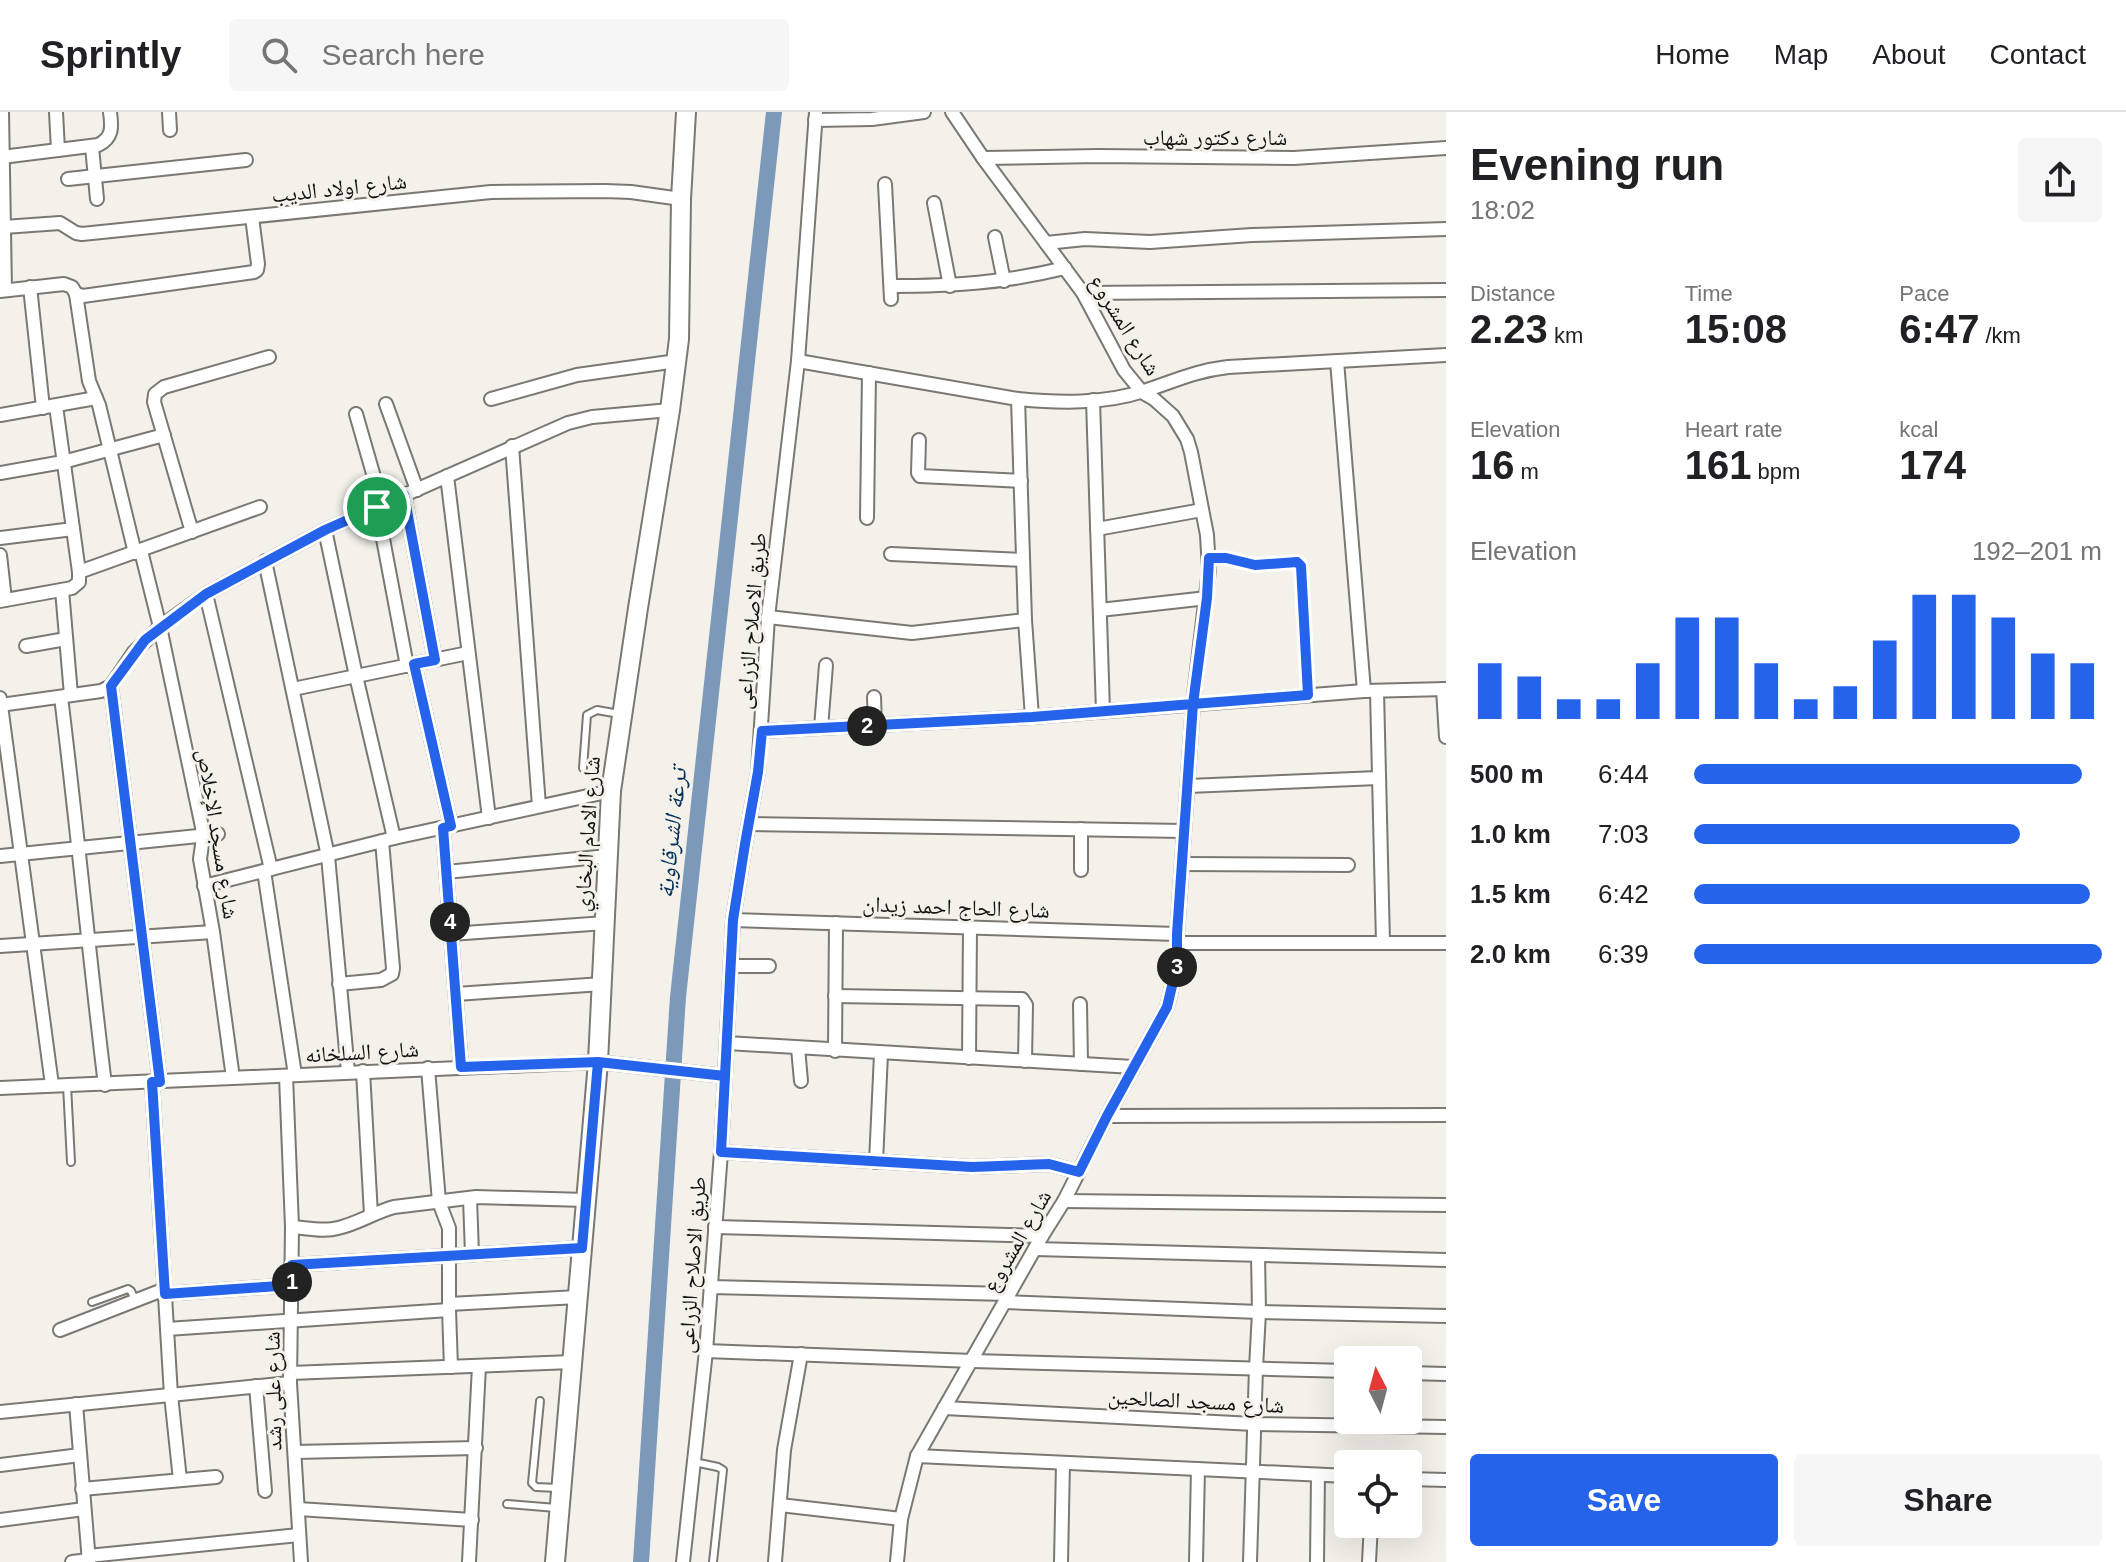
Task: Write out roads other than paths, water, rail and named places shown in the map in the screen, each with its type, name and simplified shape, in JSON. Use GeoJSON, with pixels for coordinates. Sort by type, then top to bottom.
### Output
{"type":"FeatureCollection","features":[{"type":"Feature","properties":{"kind":"street"},"geometry":{"type":"LineString","coordinates":[[2,112],[3,290],[68,284],[76,294],[83,296],[254,272],[258,264],[252,217]]}},
{"type":"Feature","properties":{"kind":"street"},"geometry":{"type":"LineString","coordinates":[[56,112],[58,150]]}},
{"type":"Feature","properties":{"kind":"street"},"geometry":{"type":"LineString","coordinates":[[2,163],[58,150],[98,145],[110,136],[110,112]]}},
{"type":"Feature","properties":{"kind":"street"},"geometry":{"type":"LineString","coordinates":[[169,112],[170,130]]}},
{"type":"Feature","properties":{"kind":"street","name":"شارع الامام البخاري"},"geometry":{"type":"LineString","coordinates":[[555,1562],[598,1062],[611,791],[677,361],[686,112]]}},
{"type":"Feature","properties":{"kind":"street"},"geometry":{"type":"LineString","coordinates":[[815,116],[872,119],[924,112]]}},
{"type":"Feature","properties":{"kind":"street","name":"شارع المشروع"},"geometry":{"type":"LineString","coordinates":[[897,1562],[901,1519],[917,1456],[1064,1201],[1167,1007],[1177,965],[1193,704],[1209,558],[1187,439],[1173,416],[1142,392],[1124,370],[1083,293],[952,112]]}},
{"type":"Feature","properties":{"kind":"street","name":"طريق الاصلاح الزراعى"},"geometry":{"type":"LineString","coordinates":[[683,1562],[706,1351],[721,1152],[733,920],[758,772],[768,617],[798,361],[815,116]]}},
{"type":"Feature","properties":{"kind":"street"},"geometry":{"type":"LineString","coordinates":[[97,199],[95,176],[98,145]]}},
{"type":"Feature","properties":{"kind":"street","name":"شارع دكتور شهاب"},"geometry":{"type":"LineString","coordinates":[[983,158],[1294,158],[1446,148]]}},
{"type":"Feature","properties":{"kind":"street"},"geometry":{"type":"LineString","coordinates":[[68,179],[246,160]]}},
{"type":"Feature","properties":{"kind":"street"},"geometry":{"type":"LineString","coordinates":[[885,184],[891,292],[1004,281],[1065,268]]}},
{"type":"Feature","properties":{"kind":"street","name":"شارع اولاد الديب"},"geometry":{"type":"LineString","coordinates":[[3,218],[60,223],[82,234],[507,191],[618,191],[681,199]]}},
{"type":"Feature","properties":{"kind":"street"},"geometry":{"type":"LineString","coordinates":[[934,203],[950,286]]}},
{"type":"Feature","properties":{"kind":"street"},"geometry":{"type":"LineString","coordinates":[[1046,243],[1085,239],[1150,242],[1252,235],[1446,229]]}},
{"type":"Feature","properties":{"kind":"street"},"geometry":{"type":"LineString","coordinates":[[995,237],[1004,281]]}},
{"type":"Feature","properties":{"kind":"street"},"geometry":{"type":"LineString","coordinates":[[0,555],[2,600],[62,590],[76,586],[80,578],[63,462],[49,407],[30,287]]}},
{"type":"Feature","properties":{"kind":"street"},"geometry":{"type":"LineString","coordinates":[[1083,293],[1446,290]]}},
{"type":"Feature","properties":{"kind":"street","name":"شارع مسجد الإخلاص"},"geometry":{"type":"LineString","coordinates":[[76,294],[89,381],[111,448],[160,627],[203,837],[200,859],[233,1078]]}},
{"type":"Feature","properties":{"kind":"street"},"geometry":{"type":"LineString","coordinates":[[798,361],[1049,402],[1093,400],[1142,392],[1180,376],[1208,369],[1446,355]]}},
{"type":"Feature","properties":{"kind":"street"},"geometry":{"type":"LineString","coordinates":[[192,532],[154,402],[155,394],[164,387],[269,357]]}},
{"type":"Feature","properties":{"kind":"street"},"geometry":{"type":"LineString","coordinates":[[491,399],[577,375],[677,361]]}},
{"type":"Feature","properties":{"kind":"street"},"geometry":{"type":"LineString","coordinates":[[1337,361],[1378,778],[1383,943]]}},
{"type":"Feature","properties":{"kind":"street"},"geometry":{"type":"LineString","coordinates":[[867,518],[869,373]]}},
{"type":"Feature","properties":{"kind":"street"},"geometry":{"type":"LineString","coordinates":[[0,415],[96,398]]}},
{"type":"Feature","properties":{"kind":"street"},"geometry":{"type":"LineString","coordinates":[[1018,399],[1025,620],[1032,717]]}},
{"type":"Feature","properties":{"kind":"street"},"geometry":{"type":"LineString","coordinates":[[1093,400],[1103,711]]}},
{"type":"Feature","properties":{"kind":"street"},"geometry":{"type":"LineString","coordinates":[[386,404],[411,493],[435,660]]}},
{"type":"Feature","properties":{"kind":"street"},"geometry":{"type":"LineString","coordinates":[[0,705],[101,691],[111,686],[134,652],[160,627],[206,594],[325,530],[512,446],[579,419],[670,410]]}},
{"type":"Feature","properties":{"kind":"street"},"geometry":{"type":"LineString","coordinates":[[356,414],[380,506],[410,665],[447,827],[446,872],[461,1067]]}},
{"type":"Feature","properties":{"kind":"street"},"geometry":{"type":"LineString","coordinates":[[0,473],[63,462],[164,435]]}},
{"type":"Feature","properties":{"kind":"street"},"geometry":{"type":"LineString","coordinates":[[919,440],[920,476],[1021,481]]}},
{"type":"Feature","properties":{"kind":"street"},"geometry":{"type":"LineString","coordinates":[[512,446],[539,806]]}},
{"type":"Feature","properties":{"kind":"street"},"geometry":{"type":"LineString","coordinates":[[447,476],[489,818]]}},
{"type":"Feature","properties":{"kind":"street"},"geometry":{"type":"LineString","coordinates":[[79,572],[260,507]]}},
{"type":"Feature","properties":{"kind":"street"},"geometry":{"type":"LineString","coordinates":[[1097,529],[1202,510]]}},
{"type":"Feature","properties":{"kind":"street"},"geometry":{"type":"LineString","coordinates":[[0,538],[73,529]]}},
{"type":"Feature","properties":{"kind":"street"},"geometry":{"type":"LineString","coordinates":[[325,530],[388,840],[393,968],[392,974],[381,980],[339,984]]}},
{"type":"Feature","properties":{"kind":"street"},"geometry":{"type":"LineString","coordinates":[[891,554],[1023,560]]}},
{"type":"Feature","properties":{"kind":"street"},"geometry":{"type":"LineString","coordinates":[[265,561],[328,856],[348,1072]]}},
{"type":"Feature","properties":{"kind":"street"},"geometry":{"type":"LineString","coordinates":[[62,590],[66,696],[88,940],[105,1085]]}},
{"type":"Feature","properties":{"kind":"street","name":"شارع على رشد"},"geometry":{"type":"LineString","coordinates":[[206,594],[268,870],[290,1075],[290,1378],[301,1562]]}},
{"type":"Feature","properties":{"kind":"street"},"geometry":{"type":"LineString","coordinates":[[1100,610],[1207,598]]}},
{"type":"Feature","properties":{"kind":"street"},"geometry":{"type":"LineString","coordinates":[[768,617],[912,633],[1025,620]]}},
{"type":"Feature","properties":{"kind":"street"},"geometry":{"type":"LineString","coordinates":[[26,646],[66,639]]}},
{"type":"Feature","properties":{"kind":"street"},"geometry":{"type":"LineString","coordinates":[[293,689],[468,653]]}},
{"type":"Feature","properties":{"kind":"street"},"geometry":{"type":"LineString","coordinates":[[821,728],[826,665]]}},
{"type":"Feature","properties":{"kind":"street"},"geometry":{"type":"LineString","coordinates":[[111,686],[142,936],[156,1082],[167,1329],[180,1480]]}},
{"type":"Feature","properties":{"kind":"street"},"geometry":{"type":"LineString","coordinates":[[762,731],[1032,717],[1370,691],[1445,689],[1446,737]]}},
{"type":"Feature","properties":{"kind":"street"},"geometry":{"type":"LineString","coordinates":[[874,697],[875,725]]}},
{"type":"Feature","properties":{"kind":"street"},"geometry":{"type":"LineString","coordinates":[[0,698],[52,1085]]}},
{"type":"Feature","properties":{"kind":"street"},"geometry":{"type":"LineString","coordinates":[[1188,786],[1378,778]]}},
{"type":"Feature","properties":{"kind":"street"},"geometry":{"type":"LineString","coordinates":[[204,886],[388,840],[611,791]]}},
{"type":"Feature","properties":{"kind":"street"},"geometry":{"type":"LineString","coordinates":[[749,824],[1184,831]]}},
{"type":"Feature","properties":{"kind":"street"},"geometry":{"type":"LineString","coordinates":[[1081,829],[1081,870]]}},
{"type":"Feature","properties":{"kind":"street"},"geometry":{"type":"LineString","coordinates":[[0,856],[218,834]]}},
{"type":"Feature","properties":{"kind":"street"},"geometry":{"type":"LineString","coordinates":[[446,872],[608,856]]}},
{"type":"Feature","properties":{"kind":"street"},"geometry":{"type":"LineString","coordinates":[[1182,864],[1348,865]]}},
{"type":"Feature","properties":{"kind":"street","name":"شارع الحاج احمد زيدان"},"geometry":{"type":"LineString","coordinates":[[733,920],[970,927],[1177,938],[1446,943]]}},
{"type":"Feature","properties":{"kind":"street"},"geometry":{"type":"LineString","coordinates":[[451,934],[605,923]]}},
{"type":"Feature","properties":{"kind":"street"},"geometry":{"type":"LineString","coordinates":[[835,1051],[836,923]]}},
{"type":"Feature","properties":{"kind":"street"},"geometry":{"type":"LineString","coordinates":[[969,1058],[970,927]]}},
{"type":"Feature","properties":{"kind":"street"},"geometry":{"type":"LineString","coordinates":[[0,946],[213,932]]}},
{"type":"Feature","properties":{"kind":"street"},"geometry":{"type":"LineString","coordinates":[[731,966],[769,966]]}},
{"type":"Feature","properties":{"kind":"street"},"geometry":{"type":"LineString","coordinates":[[456,994],[602,984]]}},
{"type":"Feature","properties":{"kind":"street"},"geometry":{"type":"LineString","coordinates":[[835,996],[1018,997],[1025,1001],[1025,1061]]}},
{"type":"Feature","properties":{"kind":"street"},"geometry":{"type":"LineString","coordinates":[[1080,1004],[1081,1064]]}},
{"type":"Feature","properties":{"kind":"street"},"geometry":{"type":"LineString","coordinates":[[727,1043],[1133,1067]]}},
{"type":"Feature","properties":{"kind":"street"},"geometry":{"type":"LineString","coordinates":[[798,1048],[801,1081]]}},
{"type":"Feature","properties":{"kind":"street"},"geometry":{"type":"LineString","coordinates":[[876,1162],[881,1054]]}},
{"type":"Feature","properties":{"kind":"street","name":"شارع السلخانه"},"geometry":{"type":"LineString","coordinates":[[0,1088],[598,1062],[725,1076]]}},
{"type":"Feature","properties":{"kind":"street"},"geometry":{"type":"LineString","coordinates":[[428,1068],[439,1202],[449,1228],[451,1367]]}},
{"type":"Feature","properties":{"kind":"street"},"geometry":{"type":"LineString","coordinates":[[363,1071],[371,1215]]}},
{"type":"Feature","properties":{"kind":"street"},"geometry":{"type":"LineString","coordinates":[[1107,1116],[1446,1115]]}},
{"type":"Feature","properties":{"kind":"street"},"geometry":{"type":"LineString","coordinates":[[721,1152],[972,1167],[1049,1164],[1079,1172]]}},
{"type":"Feature","properties":{"kind":"street"},"geometry":{"type":"LineString","coordinates":[[470,1198],[472,1254]]}},
{"type":"Feature","properties":{"kind":"street"},"geometry":{"type":"LineString","coordinates":[[292,1227],[339,1228],[394,1207],[470,1198],[586,1200]]}},
{"type":"Feature","properties":{"kind":"street"},"geometry":{"type":"LineString","coordinates":[[1064,1201],[1446,1205]]}},
{"type":"Feature","properties":{"kind":"street"},"geometry":{"type":"LineString","coordinates":[[715,1227],[1042,1236]]}},
{"type":"Feature","properties":{"kind":"street"},"geometry":{"type":"LineString","coordinates":[[292,1265],[582,1248]]}},
{"type":"Feature","properties":{"kind":"street"},"geometry":{"type":"LineString","coordinates":[[1035,1249],[1446,1260]]}},
{"type":"Feature","properties":{"kind":"street"},"geometry":{"type":"LineString","coordinates":[[1250,1562],[1259,1312],[1258,1255]]}},
{"type":"Feature","properties":{"kind":"street"},"geometry":{"type":"LineString","coordinates":[[60,1330],[165,1291],[292,1285]]}},
{"type":"Feature","properties":{"kind":"street"},"geometry":{"type":"LineString","coordinates":[[710,1287],[1007,1298],[1259,1312],[1446,1316]]}},
{"type":"Feature","properties":{"kind":"street"},"geometry":{"type":"LineString","coordinates":[[167,1329],[578,1297]]}},
{"type":"Feature","properties":{"kind":"street"},"geometry":{"type":"LineString","coordinates":[[706,1351],[1334,1371]]}},
{"type":"Feature","properties":{"kind":"street"},"geometry":{"type":"LineString","coordinates":[[775,1562],[784,1450],[801,1354]]}},
{"type":"Feature","properties":{"kind":"street"},"geometry":{"type":"LineString","coordinates":[[0,1412],[256,1386],[290,1378],[572,1362]]}},
{"type":"Feature","properties":{"kind":"street"},"geometry":{"type":"LineString","coordinates":[[469,1562],[479,1366]]}},
{"type":"Feature","properties":{"kind":"street"},"geometry":{"type":"LineString","coordinates":[[1422,1373],[1446,1374]]}},
{"type":"Feature","properties":{"kind":"street"},"geometry":{"type":"LineString","coordinates":[[256,1386],[265,1491]]}},
{"type":"Feature","properties":{"kind":"street"},"geometry":{"type":"LineString","coordinates":[[76,1404],[89,1559]]}},
{"type":"Feature","properties":{"kind":"street","name":"شارع مسجد الصالحين"},"geometry":{"type":"LineString","coordinates":[[944,1408],[1254,1424],[1446,1427]]}},
{"type":"Feature","properties":{"kind":"street"},"geometry":{"type":"LineString","coordinates":[[295,1452],[476,1448]]}},
{"type":"Feature","properties":{"kind":"street"},"geometry":{"type":"LineString","coordinates":[[0,1465],[80,1455]]}},
{"type":"Feature","properties":{"kind":"street"},"geometry":{"type":"LineString","coordinates":[[917,1456],[1334,1476]]}},
{"type":"Feature","properties":{"kind":"street"},"geometry":{"type":"LineString","coordinates":[[1061,1562],[1063,1463]]}},
{"type":"Feature","properties":{"kind":"street"},"geometry":{"type":"LineString","coordinates":[[1196,1562],[1198,1469]]}},
{"type":"Feature","properties":{"kind":"street"},"geometry":{"type":"LineString","coordinates":[[1317,1562],[1318,1475]]}},
{"type":"Feature","properties":{"kind":"street"},"geometry":{"type":"LineString","coordinates":[[82,1489],[216,1477]]}},
{"type":"Feature","properties":{"kind":"street"},"geometry":{"type":"LineString","coordinates":[[1422,1479],[1446,1480]]}},
{"type":"Feature","properties":{"kind":"street"},"geometry":{"type":"LineString","coordinates":[[780,1505],[901,1519]]}},
{"type":"Feature","properties":{"kind":"street"},"geometry":{"type":"LineString","coordinates":[[0,1520],[84,1509]]}},
{"type":"Feature","properties":{"kind":"street"},"geometry":{"type":"LineString","coordinates":[[298,1509],[472,1520]]}},
{"type":"Feature","properties":{"kind":"street"},"geometry":{"type":"LineString","coordinates":[[72,1562],[299,1535]]}},
{"type":"Feature","properties":{"kind":"street"},"geometry":{"type":"LineString","coordinates":[[1369,1562],[1370,1538]]}},
{"type":"Feature","properties":{"kind":"lane"},"geometry":{"type":"LineString","coordinates":[[1209,558],[1226,558],[1255,565],[1299,563],[1308,695]]}},
{"type":"Feature","properties":{"kind":"lane"},"geometry":{"type":"LineString","coordinates":[[583,768],[587,715],[597,710],[623,714]]}},
{"type":"Feature","properties":{"kind":"lane"},"geometry":{"type":"LineString","coordinates":[[67,1085],[71,1162]]}},
{"type":"Feature","properties":{"kind":"lane"},"geometry":{"type":"LineString","coordinates":[[92,1302],[128,1289],[135,1300]]}},
{"type":"Feature","properties":{"kind":"lane"},"geometry":{"type":"LineString","coordinates":[[540,1401],[532,1483],[536,1487],[562,1488]]}},
{"type":"Feature","properties":{"kind":"lane"},"geometry":{"type":"LineString","coordinates":[[694,1462],[723,1470],[713,1562]]}},
{"type":"Feature","properties":{"kind":"lane"},"geometry":{"type":"LineString","coordinates":[[507,1504],[560,1509]]}},
{"type":"Feature","properties":{"kind":"waterway","name":"ترعة الشرقاوية"},"geometry":{"type":"LineString","coordinates":[[641,1562],[678,997],[774,112]]}}]}
